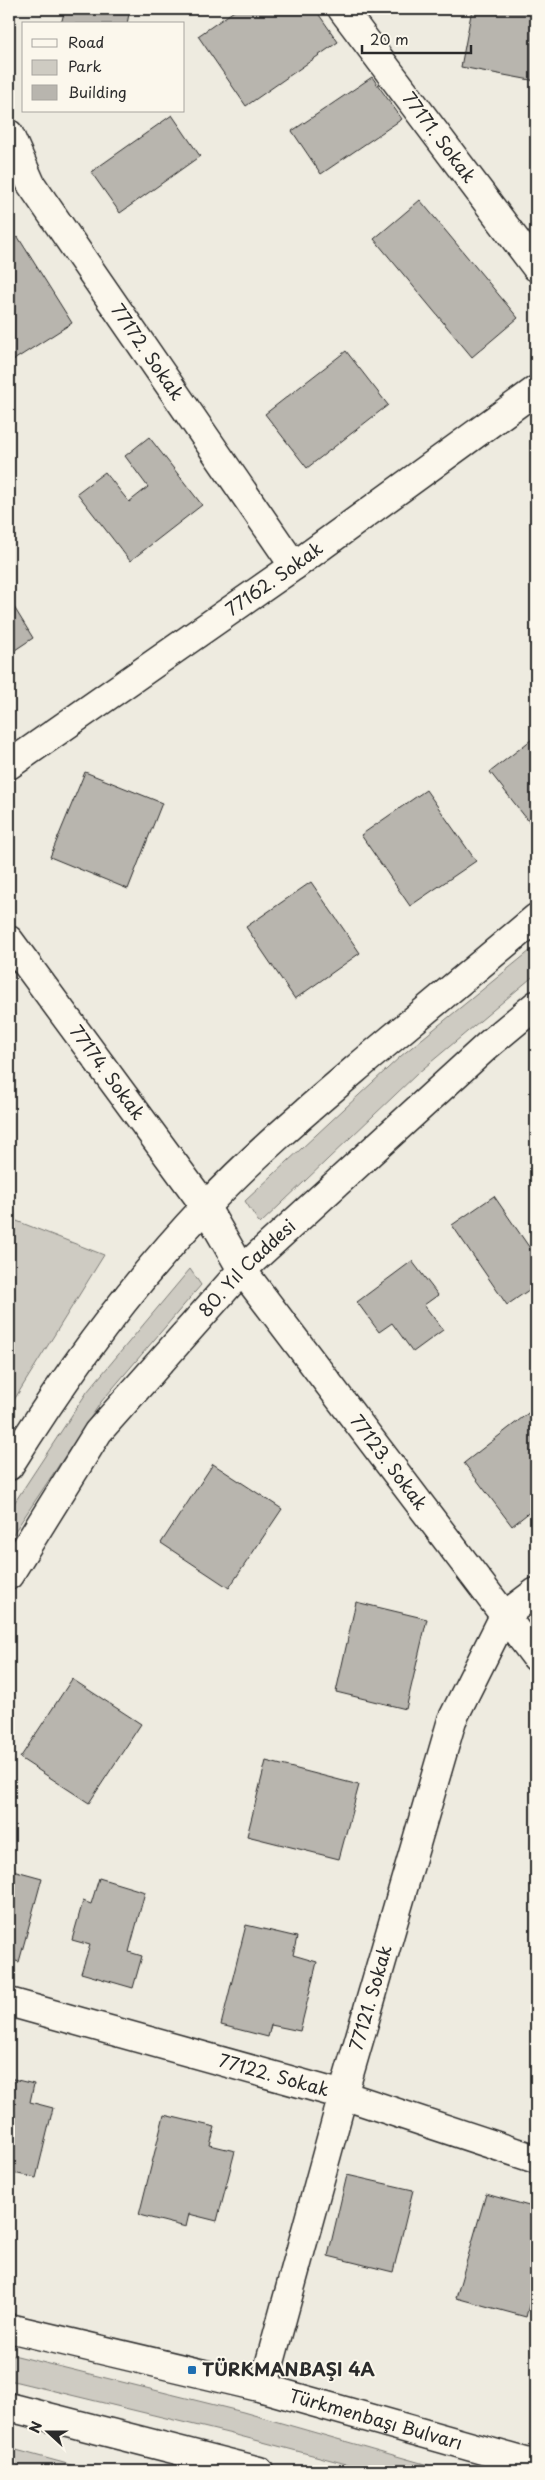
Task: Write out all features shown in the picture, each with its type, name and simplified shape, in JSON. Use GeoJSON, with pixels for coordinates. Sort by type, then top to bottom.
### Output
{"type":"FeatureCollection","features":[{"type":"Feature","properties":{"kind":"street","name":"77171. Sokak"},"geometry":{"type":"LineString","coordinates":[[342,9],[536,267]]}},
{"type":"Feature","properties":{"kind":"street","name":"77172. Sokak"},"geometry":{"type":"LineString","coordinates":[[9,134],[31,184],[294,566]]}},
{"type":"Feature","properties":{"kind":"street","name":"77162. Sokak"},"geometry":{"type":"LineString","coordinates":[[9,765],[294,566],[536,390]]}},
{"type":"Feature","properties":{"kind":"street"},"geometry":{"type":"LineString","coordinates":[[9,1466],[50,1401],[128,1295],[205,1206],[245,1167],[321,1099],[536,918]]}},
{"type":"Feature","properties":{"kind":"street","name":"77174. Sokak"},"geometry":{"type":"LineString","coordinates":[[9,940],[205,1206],[242,1270]]}},
{"type":"Feature","properties":{"kind":"street","name":"80. Yıl Caddesi"},"geometry":{"type":"LineString","coordinates":[[9,1576],[98,1432],[242,1270],[480,1052],[536,1005]]}},
{"type":"Feature","properties":{"kind":"street","name":"77123. Sokak"},"geometry":{"type":"LineString","coordinates":[[242,1270],[536,1657]]}},
{"type":"Feature","properties":{"kind":"street"},"geometry":{"type":"LineString","coordinates":[[504,1616],[536,1592]]}},
{"type":"Feature","properties":{"kind":"street","name":"77121. Sokak"},"geometry":{"type":"LineString","coordinates":[[263,2388],[343,2095],[452,1720],[504,1616]]}},
{"type":"Feature","properties":{"kind":"street","name":"77122. Sokak"},"geometry":{"type":"LineString","coordinates":[[9,2002],[343,2095],[536,2159]]}},
{"type":"Feature","properties":{"kind":"street","name":"Türkmenbaşı Bulvarı"},"geometry":{"type":"LineString","coordinates":[[9,2328],[263,2388],[536,2463]]}},
{"type":"Feature","properties":{"kind":"street"},"geometry":{"type":"LineString","coordinates":[[9,2407],[259,2471]]}},
{"type":"Feature","properties":{"kind":"green space"},"geometry":{"type":"Polygon","coordinates":[[[536,946],[536,974],[418,1073],[260,1224],[245,1201],[401,1056],[536,946]]]}},
{"type":"Feature","properties":{"kind":"green space"},"geometry":{"type":"Polygon","coordinates":[[[9,1218],[104,1255],[9,1408],[9,1218]]]}},
{"type":"Feature","properties":{"kind":"green space"},"geometry":{"type":"Polygon","coordinates":[[[190,1269],[201,1285],[101,1402],[9,1540],[9,1511],[87,1392],[190,1269]]]}},
{"type":"Feature","properties":{"kind":"green space"},"geometry":{"type":"Polygon","coordinates":[[[9,2354],[243,2412],[449,2471],[373,2471],[236,2435],[9,2380],[9,2354]]]}},
{"type":"Feature","properties":{"kind":"green space"},"geometry":{"type":"Polygon","coordinates":[[[9,2448],[93,2471],[9,2471],[9,2448]]]}},
{"type":"Feature","properties":{"kind":"building"},"geometry":{"type":"Polygon","coordinates":[[[65,9],[130,9],[127,22],[62,22],[65,9]]]}},
{"type":"Feature","properties":{"kind":"building"},"geometry":{"type":"Polygon","coordinates":[[[237,9],[315,9],[338,42],[246,106],[198,36],[237,9]]]}},
{"type":"Feature","properties":{"kind":"building"},"geometry":{"type":"Polygon","coordinates":[[[472,9],[536,9],[536,81],[461,67],[472,9]]]}},
{"type":"Feature","properties":{"kind":"building"},"geometry":{"type":"Polygon","coordinates":[[[372,77],[402,119],[321,174],[292,131],[372,77]]]}},
{"type":"Feature","properties":{"kind":"building"},"geometry":{"type":"Polygon","coordinates":[[[172,115],[200,156],[120,213],[91,172],[172,115]]]}},
{"type":"Feature","properties":{"kind":"building"},"geometry":{"type":"Polygon","coordinates":[[[420,200],[518,318],[472,357],[374,239],[420,200]]]}},
{"type":"Feature","properties":{"kind":"building"},"geometry":{"type":"Polygon","coordinates":[[[18,237],[72,323],[9,363],[9,243],[18,237]]]}},
{"type":"Feature","properties":{"kind":"building"},"geometry":{"type":"Polygon","coordinates":[[[346,351],[388,405],[307,468],[265,414],[346,351]]]}},
{"type":"Feature","properties":{"kind":"building"},"geometry":{"type":"Polygon","coordinates":[[[149,437],[202,505],[130,561],[77,493],[105,472],[129,502],[148,487],[125,456],[149,437]]]}},
{"type":"Feature","properties":{"kind":"building"},"geometry":{"type":"Polygon","coordinates":[[[9,599],[33,638],[9,654],[9,599]]]}},
{"type":"Feature","properties":{"kind":"building"},"geometry":{"type":"Polygon","coordinates":[[[536,736],[536,818],[530,823],[490,772],[536,736]]]}},
{"type":"Feature","properties":{"kind":"building"},"geometry":{"type":"Polygon","coordinates":[[[85,772],[162,803],[128,889],[50,857],[85,772]]]}},
{"type":"Feature","properties":{"kind":"building"},"geometry":{"type":"Polygon","coordinates":[[[426,790],[476,861],[410,906],[361,835],[426,790]]]}},
{"type":"Feature","properties":{"kind":"building"},"geometry":{"type":"Polygon","coordinates":[[[311,882],[360,953],[295,999],[246,927],[311,882]]]}},
{"type":"Feature","properties":{"kind":"building"},"geometry":{"type":"Polygon","coordinates":[[[494,1196],[536,1257],[536,1285],[507,1305],[452,1225],[494,1196]]]}},
{"type":"Feature","properties":{"kind":"building"},"geometry":{"type":"Polygon","coordinates":[[[412,1261],[438,1295],[424,1305],[443,1330],[413,1352],[392,1323],[379,1332],[357,1302],[412,1261]]]}},
{"type":"Feature","properties":{"kind":"building"},"geometry":{"type":"Polygon","coordinates":[[[536,1407],[536,1507],[512,1526],[464,1463],[536,1407]]]}},
{"type":"Feature","properties":{"kind":"building"},"geometry":{"type":"Polygon","coordinates":[[[213,1464],[282,1509],[229,1588],[161,1543],[213,1464]]]}},
{"type":"Feature","properties":{"kind":"building"},"geometry":{"type":"Polygon","coordinates":[[[356,1602],[427,1619],[406,1709],[336,1692],[356,1602]]]}},
{"type":"Feature","properties":{"kind":"building"},"geometry":{"type":"Polygon","coordinates":[[[72,1679],[141,1724],[89,1803],[20,1758],[72,1679]]]}},
{"type":"Feature","properties":{"kind":"building"},"geometry":{"type":"Polygon","coordinates":[[[266,1761],[359,1785],[339,1859],[247,1836],[266,1761]]]}},
{"type":"Feature","properties":{"kind":"building"},"geometry":{"type":"Polygon","coordinates":[[[9,1869],[42,1878],[19,1962],[9,1959],[9,1869]]]}},
{"type":"Feature","properties":{"kind":"building"},"geometry":{"type":"Polygon","coordinates":[[[99,1878],[145,1892],[129,1952],[142,1956],[133,1988],[81,1973],[90,1945],[72,1940],[83,1901],[91,1904],[99,1878]]]}},
{"type":"Feature","properties":{"kind":"building"},"geometry":{"type":"Polygon","coordinates":[[[246,1925],[297,1937],[293,1955],[317,1962],[300,2031],[271,2025],[268,2037],[221,2025],[246,1925]]]}},
{"type":"Feature","properties":{"kind":"building"},"geometry":{"type":"Polygon","coordinates":[[[9,2078],[34,2084],[30,2102],[53,2108],[36,2178],[9,2172],[9,2078]]]}},
{"type":"Feature","properties":{"kind":"building"},"geometry":{"type":"Polygon","coordinates":[[[164,2115],[215,2127],[210,2145],[235,2151],[217,2221],[189,2214],[186,2227],[139,2215],[164,2115]]]}},
{"type":"Feature","properties":{"kind":"building"},"geometry":{"type":"Polygon","coordinates":[[[347,2175],[413,2190],[393,2272],[328,2256],[347,2175]]]}},
{"type":"Feature","properties":{"kind":"building"},"geometry":{"type":"Polygon","coordinates":[[[486,2194],[536,2208],[536,2278],[526,2317],[456,2298],[486,2194]]]}},
{"type":"Feature","properties":{"kind":"place","name":"TÜRKMANBAŞI 4A"},"geometry":{"type":"Point","coordinates":[192,2370]}}]}
